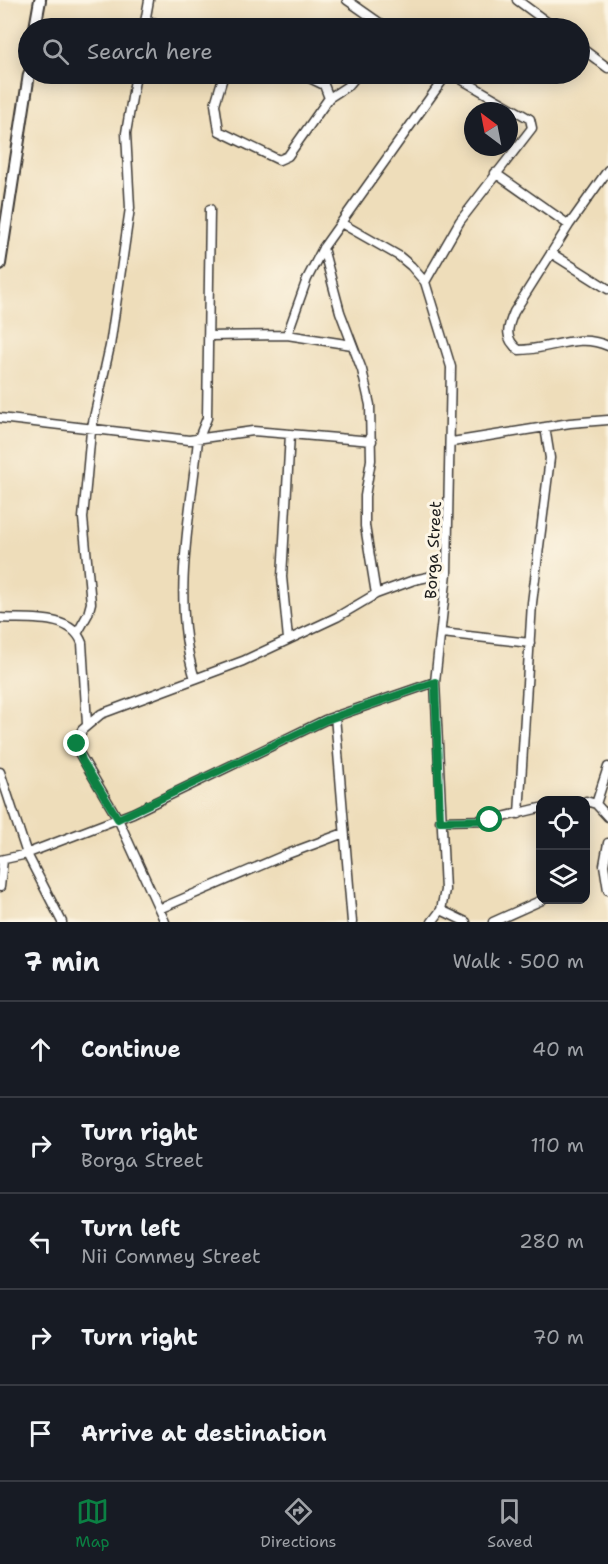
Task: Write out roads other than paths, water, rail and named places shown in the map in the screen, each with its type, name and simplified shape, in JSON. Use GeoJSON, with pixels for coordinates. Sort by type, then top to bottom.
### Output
{"type":"FeatureCollection","features":[{"type":"Feature","properties":{"kind":"street"},"geometry":{"type":"LineString","coordinates":[[37,18],[40,0]]}},
{"type":"Feature","properties":{"kind":"street"},"geometry":{"type":"LineString","coordinates":[[146,18],[149,0]]}},
{"type":"Feature","properties":{"kind":"street"},"geometry":{"type":"LineString","coordinates":[[347,0],[371,18]]}},
{"type":"Feature","properties":{"kind":"street"},"geometry":{"type":"LineString","coordinates":[[517,0],[541,18]]}},
{"type":"Feature","properties":{"kind":"street"},"geometry":{"type":"LineString","coordinates":[[590,55],[608,68]]}},
{"type":"Feature","properties":{"kind":"street"},"geometry":{"type":"LineString","coordinates":[[0,264],[2,230],[26,84]]}},
{"type":"Feature","properties":{"kind":"street"},"geometry":{"type":"LineString","coordinates":[[78,632],[91,603],[83,518],[91,430],[110,346],[130,208],[126,133],[134,84]]}},
{"type":"Feature","properties":{"kind":"street"},"geometry":{"type":"LineString","coordinates":[[221,84],[215,105],[219,131],[279,160],[288,156],[329,98],[351,84]]}},
{"type":"Feature","properties":{"kind":"street"},"geometry":{"type":"LineString","coordinates":[[322,84],[329,98]]}},
{"type":"Feature","properties":{"kind":"street"},"geometry":{"type":"LineString","coordinates":[[287,335],[307,279],[323,248],[440,84]]}},
{"type":"Feature","properties":{"kind":"street"},"geometry":{"type":"LineString","coordinates":[[425,282],[460,221],[532,124],[530,119],[469,84]]}},
{"type":"Feature","properties":{"kind":"street"},"geometry":{"type":"LineString","coordinates":[[608,170],[605,182],[569,225],[551,253],[508,325],[507,336],[512,345],[519,350],[574,340],[592,340],[608,346]]}},
{"type":"Feature","properties":{"kind":"street"},"geometry":{"type":"LineString","coordinates":[[495,173],[569,225]]}},
{"type":"Feature","properties":{"kind":"street"},"geometry":{"type":"LineString","coordinates":[[195,679],[185,635],[184,604],[198,440],[207,418],[210,209]]}},
{"type":"Feature","properties":{"kind":"street","name":"Borga Street"},"geometry":{"type":"LineString","coordinates":[[341,224],[399,256],[425,282],[451,367],[452,442],[447,573],[435,682],[445,890],[441,910]]}},
{"type":"Feature","properties":{"kind":"street"},"geometry":{"type":"LineString","coordinates":[[323,248],[352,345],[362,370],[370,405],[372,441],[365,496],[365,526],[376,594]]}},
{"type":"Feature","properties":{"kind":"street"},"geometry":{"type":"LineString","coordinates":[[551,253],[608,289]]}},
{"type":"Feature","properties":{"kind":"street"},"geometry":{"type":"LineString","coordinates":[[208,336],[287,335],[352,345]]}},
{"type":"Feature","properties":{"kind":"street"},"geometry":{"type":"LineString","coordinates":[[0,418],[91,430],[198,440],[253,431],[372,441]]}},
{"type":"Feature","properties":{"kind":"street"},"geometry":{"type":"LineString","coordinates":[[452,442],[608,420]]}},
{"type":"Feature","properties":{"kind":"street"},"geometry":{"type":"LineString","coordinates":[[519,814],[532,603],[550,458],[545,428]]}},
{"type":"Feature","properties":{"kind":"street"},"geometry":{"type":"LineString","coordinates":[[288,639],[282,577],[290,434]]}},
{"type":"Feature","properties":{"kind":"street"},"geometry":{"type":"LineString","coordinates":[[165,922],[118,819],[78,751],[79,738],[87,724],[112,709],[243,661],[337,617],[376,594],[414,580],[447,573]]}},
{"type":"Feature","properties":{"kind":"street"},"geometry":{"type":"LineString","coordinates":[[0,618],[64,623],[78,632],[82,643],[87,724]]}},
{"type":"Feature","properties":{"kind":"street"},"geometry":{"type":"LineString","coordinates":[[442,633],[530,643]]}},
{"type":"Feature","properties":{"kind":"street"},"geometry":{"type":"LineString","coordinates":[[0,887],[1,860],[27,854],[118,819],[335,716],[435,682]]}},
{"type":"Feature","properties":{"kind":"street"},"geometry":{"type":"LineString","coordinates":[[335,716],[352,922]]}},
{"type":"Feature","properties":{"kind":"street"},"geometry":{"type":"LineString","coordinates":[[596,804],[608,766]]}},
{"type":"Feature","properties":{"kind":"street"},"geometry":{"type":"LineString","coordinates":[[0,772],[27,854],[62,922]]}},
{"type":"Feature","properties":{"kind":"street"},"geometry":{"type":"LineString","coordinates":[[590,802],[596,804],[608,817]]}},
{"type":"Feature","properties":{"kind":"street"},"geometry":{"type":"LineString","coordinates":[[440,821],[466,822],[536,809]]}},
{"type":"Feature","properties":{"kind":"street"},"geometry":{"type":"LineString","coordinates":[[159,909],[285,855],[344,833]]}},
{"type":"Feature","properties":{"kind":"street"},"geometry":{"type":"LineString","coordinates":[[608,843],[604,865],[608,890]]}},
{"type":"Feature","properties":{"kind":"street"},"geometry":{"type":"LineString","coordinates":[[493,922],[536,903]]}},
{"type":"Feature","properties":{"kind":"street"},"geometry":{"type":"LineString","coordinates":[[432,922],[441,910],[466,922]]}}]}
